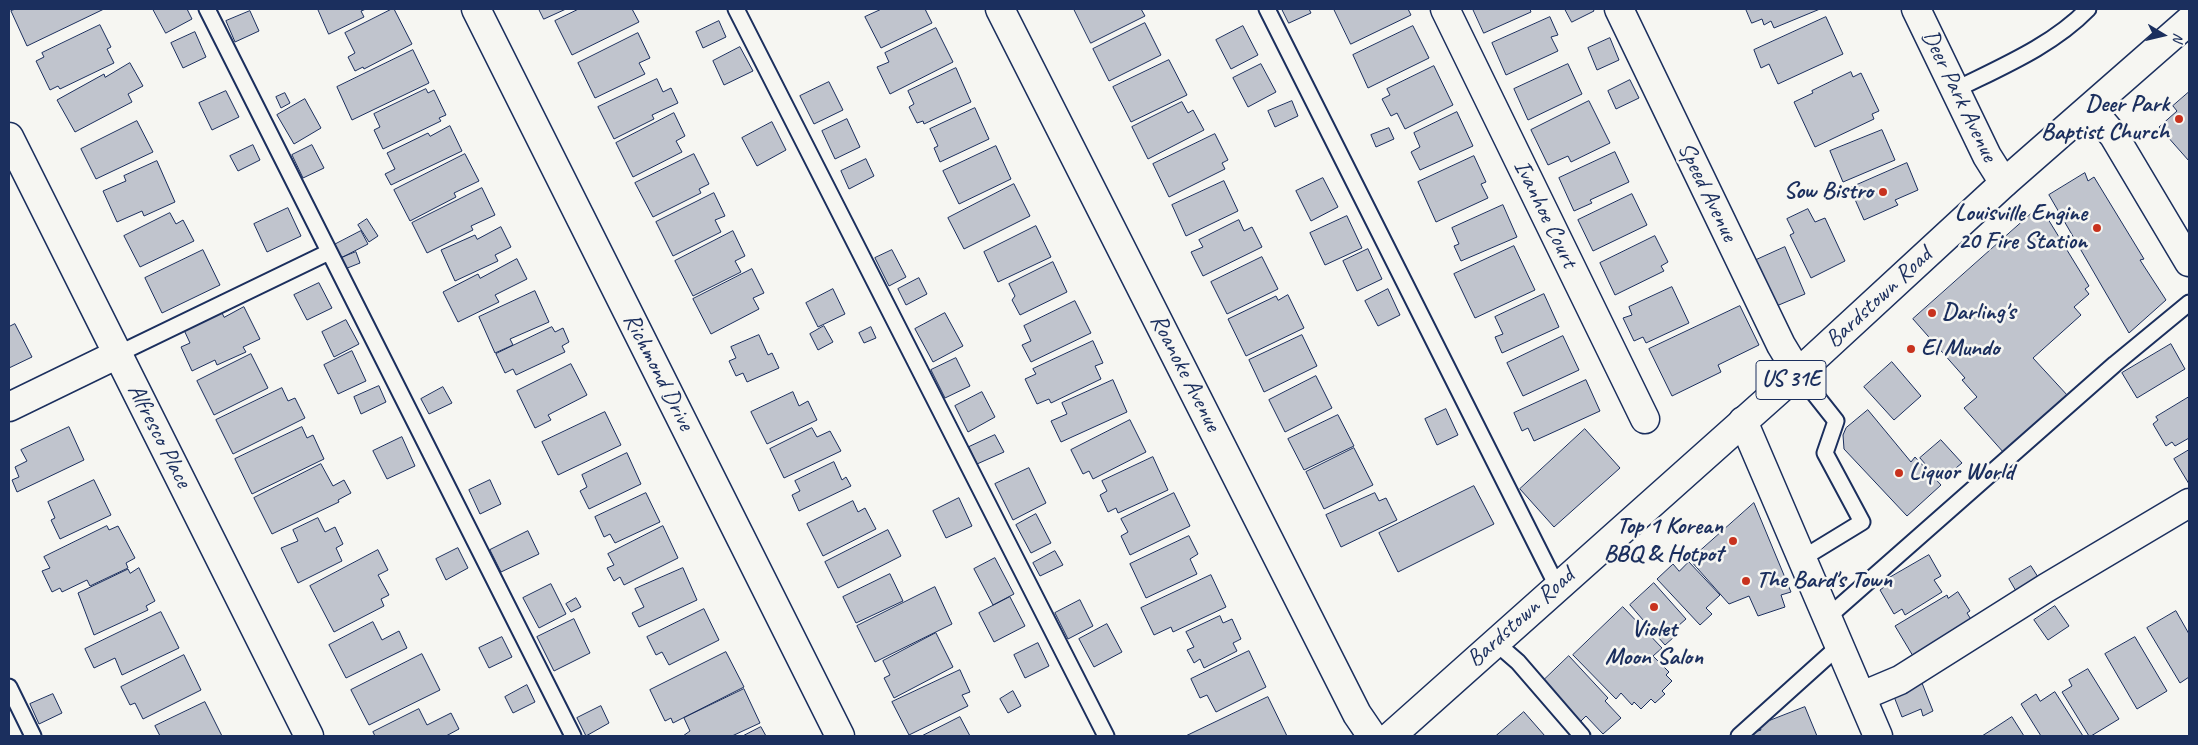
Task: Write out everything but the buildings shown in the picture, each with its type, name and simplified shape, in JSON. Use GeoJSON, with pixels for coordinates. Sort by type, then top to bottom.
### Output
{"type":"FeatureCollection","features":[{"type":"Feature","properties":{"kind":"street","name":"Richmond Drive"},"geometry":{"type":"LineString","coordinates":[[476,9],[840,736]]}},
{"type":"Feature","properties":{"kind":"street","name":"Roanoke Avenue"},"geometry":{"type":"LineString","coordinates":[[1000,9],[1357,714],[1372,736]]}},
{"type":"Feature","properties":{"kind":"street","name":"Ivanhoe Court"},"geometry":{"type":"LineString","coordinates":[[1445,9],[1645,419]]}},
{"type":"Feature","properties":{"kind":"street","name":"Speed Avenue"},"geometry":{"type":"LineString","coordinates":[[1619,9],[1781,346],[1798,373]]}},
{"type":"Feature","properties":{"kind":"street","name":"Deer Park Avenue"},"geometry":{"type":"LineString","coordinates":[[1916,9],[1987,156],[2004,183]]}},
{"type":"Feature","properties":{"kind":"street","name":"Bardstown Road"},"geometry":{"type":"LineString","coordinates":[[1390,736],[1798,373],[2004,183],[2189,21]]}},
{"type":"Feature","properties":{"kind":"street"},"geometry":{"type":"LineString","coordinates":[[2091,108],[2114,136],[2189,262]]}},
{"type":"Feature","properties":{"kind":"street","name":"Alfresco Place"},"geometry":{"type":"LineString","coordinates":[[9,137],[309,736]]}},
{"type":"Feature","properties":{"kind":"street"},"geometry":{"type":"LineString","coordinates":[[9,407],[118,354]]}},
{"type":"Feature","properties":{"kind":"street"},"geometry":{"type":"LineString","coordinates":[[1743,421],[1878,736]]}},
{"type":"Feature","properties":{"kind":"street"},"geometry":{"type":"LineString","coordinates":[[1862,696],[1900,680],[2046,588],[2189,503]]}},
{"type":"Feature","properties":{"kind":"lane"},"geometry":{"type":"LineString","coordinates":[[207,9],[573,736]]}},
{"type":"Feature","properties":{"kind":"lane"},"geometry":{"type":"LineString","coordinates":[[736,9],[1106,736]]}},
{"type":"Feature","properties":{"kind":"lane"},"geometry":{"type":"LineString","coordinates":[[1267,9],[1557,586]]}},
{"type":"Feature","properties":{"kind":"lane"},"geometry":{"type":"LineString","coordinates":[[1955,90],[2031,52],[2088,9]]}},
{"type":"Feature","properties":{"kind":"lane"},"geometry":{"type":"LineString","coordinates":[[118,354],[329,252]]}},
{"type":"Feature","properties":{"kind":"lane"},"geometry":{"type":"LineString","coordinates":[[1828,616],[2086,390],[2189,303]]}},
{"type":"Feature","properties":{"kind":"lane"},"geometry":{"type":"LineString","coordinates":[[1798,373],[1836,421],[1825,453],[1862,522],[1803,558]]}},
{"type":"Feature","properties":{"kind":"lane"},"geometry":{"type":"LineString","coordinates":[[1495,642],[1518,662],[1582,736]]}},
{"type":"Feature","properties":{"kind":"lane"},"geometry":{"type":"LineString","coordinates":[[1738,736],[1840,646]]}},
{"type":"Feature","properties":{"kind":"lane"},"geometry":{"type":"LineString","coordinates":[[9,687],[33,736]]}},
{"type":"Feature","properties":{"kind":"place","name":"Deer Park Baptist Church"},"geometry":{"type":"Point","coordinates":[2179,119]}},
{"type":"Feature","properties":{"kind":"place","name":"Sow Bistro"},"geometry":{"type":"Point","coordinates":[1883,192]}},
{"type":"Feature","properties":{"kind":"place","name":"Louisville Engine 20 Fire Station"},"geometry":{"type":"Point","coordinates":[2097,228]}},
{"type":"Feature","properties":{"kind":"place","name":"Darling's"},"geometry":{"type":"Point","coordinates":[1932,313]}},
{"type":"Feature","properties":{"kind":"place","name":"El Mundo"},"geometry":{"type":"Point","coordinates":[1911,349]}},
{"type":"Feature","properties":{"kind":"place","name":"Liquor World"},"geometry":{"type":"Point","coordinates":[1899,473]}},
{"type":"Feature","properties":{"kind":"place","name":"Top 1 Korean BBQ & Hotpot"},"geometry":{"type":"Point","coordinates":[1733,541]}},
{"type":"Feature","properties":{"kind":"place","name":"The Bard's Town"},"geometry":{"type":"Point","coordinates":[1746,581]}},
{"type":"Feature","properties":{"kind":"place","name":"Violet Moon Salon"},"geometry":{"type":"Point","coordinates":[1654,607]}}]}
